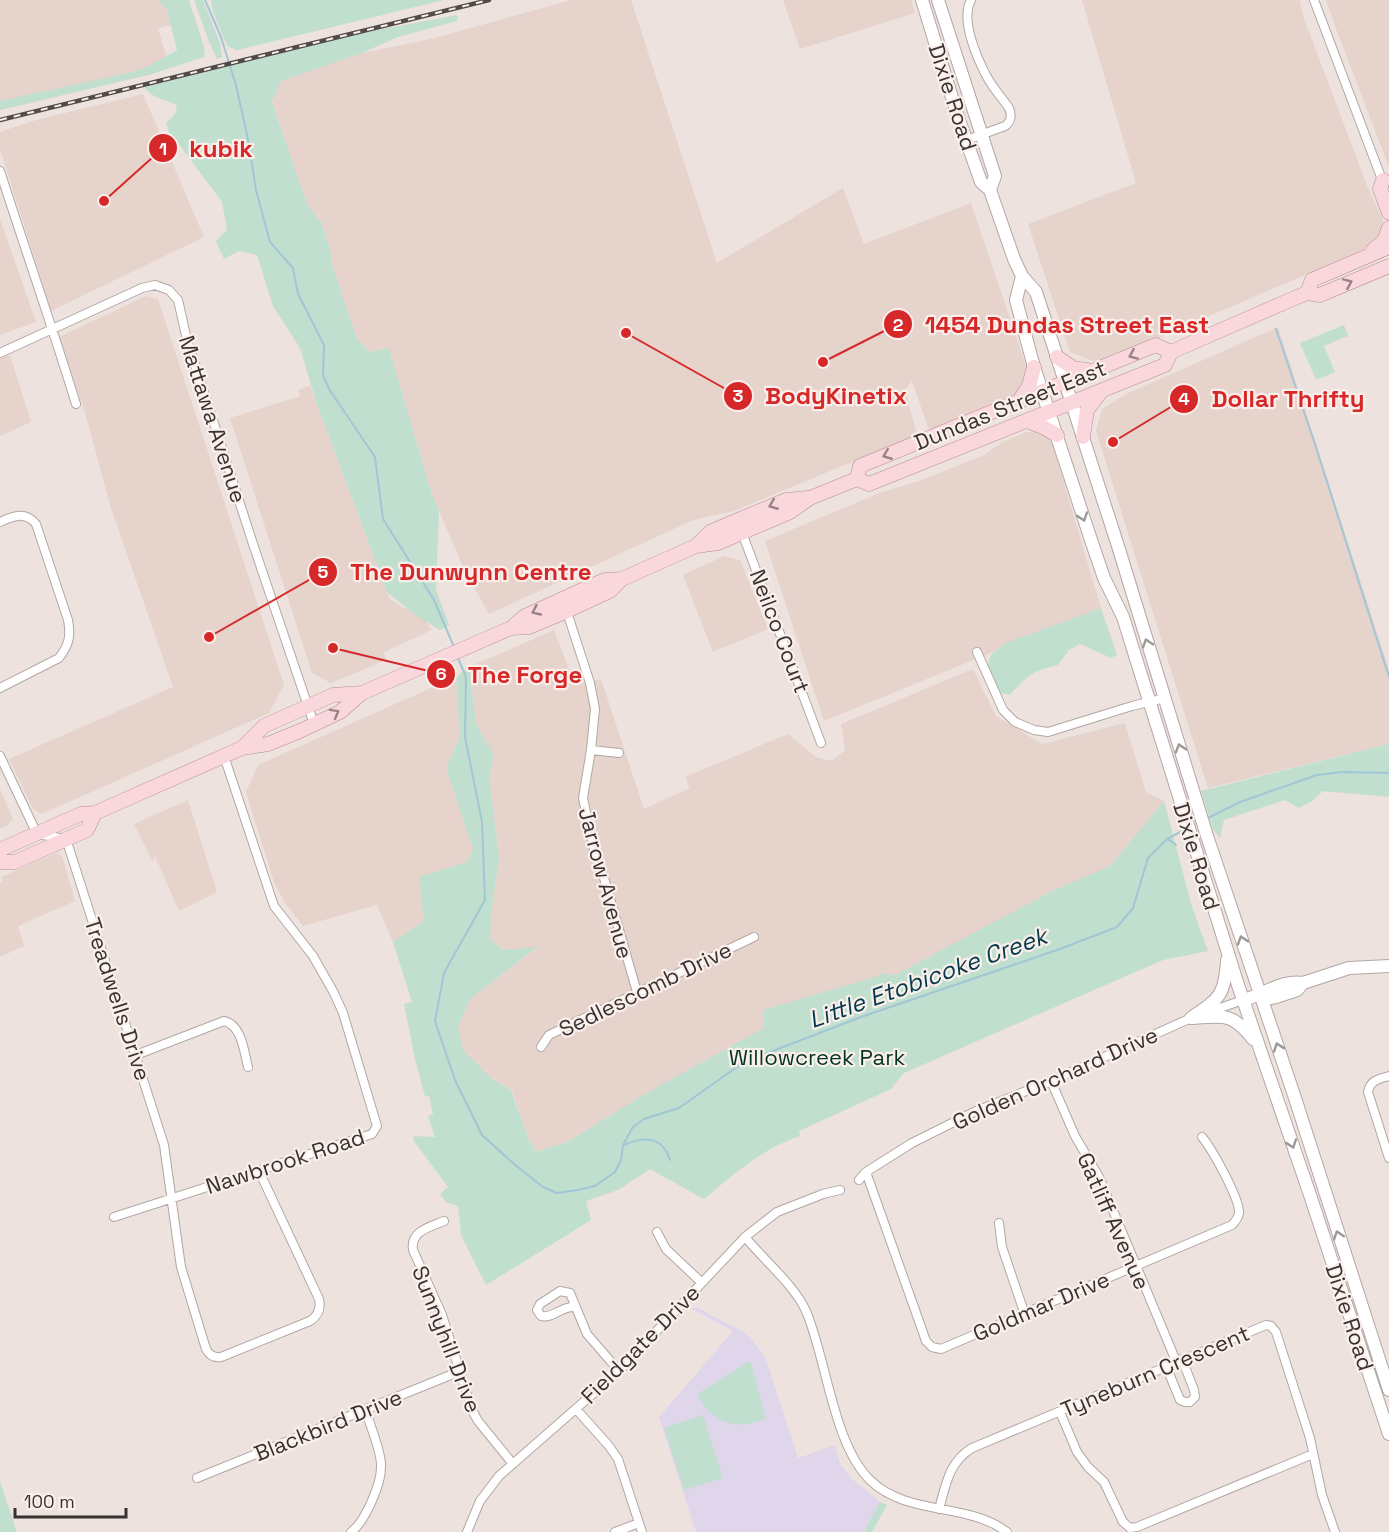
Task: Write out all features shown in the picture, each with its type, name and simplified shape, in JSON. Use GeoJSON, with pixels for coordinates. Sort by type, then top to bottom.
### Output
{"type":"FeatureCollection","features":[{"type":"Feature","properties":{"kind":"main road","name":"Dixie Road"},"geometry":{"type":"LineString","coordinates":[[922,0],[958,117],[981,182],[990,190],[1022,276],[1036,292],[1207,836],[1389,1390]]}},
{"type":"Feature","properties":{"kind":"main road","name":"Dixie Road"},"geometry":{"type":"LineString","coordinates":[[938,0],[994,176],[990,190]]}},
{"type":"Feature","properties":{"kind":"main road"},"geometry":{"type":"LineString","coordinates":[[1384,178],[1380,189],[1389,213]]}},
{"type":"Feature","properties":{"kind":"main road"},"geometry":{"type":"LineString","coordinates":[[1358,260],[1384,241],[1389,228]]}},
{"type":"Feature","properties":{"kind":"main road","name":"Dundas Street East"},"geometry":{"type":"LineString","coordinates":[[1307,293],[1312,280],[1389,247]]}},
{"type":"Feature","properties":{"kind":"main road","name":"Dundas Street East"},"geometry":{"type":"LineString","coordinates":[[856,478],[869,484],[1165,365],[1171,352],[1307,293],[1320,295],[1389,266]]}},
{"type":"Feature","properties":{"kind":"main road","name":"Dixie Road"},"geometry":{"type":"LineString","coordinates":[[1022,276],[1016,300],[1034,367],[1102,571],[1123,617],[1227,953],[1389,1434]]}},
{"type":"Feature","properties":{"kind":"main road","name":"Dundas Street East"},"geometry":{"type":"LineString","coordinates":[[0,851],[35,829],[81,814],[95,813],[242,748],[268,744],[315,724],[340,711],[362,693],[443,656],[511,628],[528,627],[565,605],[610,591],[622,579],[696,546],[710,532],[740,526],[786,500],[810,498],[856,478],[860,466],[1156,345],[1171,352]]}},
{"type":"Feature","properties":{"kind":"main road"},"geometry":{"type":"LineString","coordinates":[[1057,357],[1073,368],[1094,371]]}},
{"type":"Feature","properties":{"kind":"main road"},"geometry":{"type":"LineString","coordinates":[[1019,401],[1029,387],[1034,367]]}},
{"type":"Feature","properties":{"kind":"main road"},"geometry":{"type":"LineString","coordinates":[[1083,437],[1087,410],[1102,390]]}},
{"type":"Feature","properties":{"kind":"main road"},"geometry":{"type":"LineString","coordinates":[[1027,421],[1057,435]]}},
{"type":"Feature","properties":{"kind":"main road","name":"Dundas Street East"},"geometry":{"type":"LineString","coordinates":[[242,748],[264,726],[333,695],[362,693]]}},
{"type":"Feature","properties":{"kind":"main road","name":"Dundas Street East"},"geometry":{"type":"LineString","coordinates":[[0,862],[15,862],[87,830],[95,813]]}},
{"type":"Feature","properties":{"kind":"main road"},"geometry":{"type":"LineString","coordinates":[[1191,1018],[1214,1002],[1222,991],[1226,980],[1227,953]]}},
{"type":"Feature","properties":{"kind":"main road","name":"Golden Orchard Drive"},"geometry":{"type":"LineString","coordinates":[[1243,1000],[1260,996],[1276,997],[1297,990],[1303,983],[1349,968],[1389,966]]}},
{"type":"Feature","properties":{"kind":"main road"},"geometry":{"type":"LineString","coordinates":[[1191,1018],[1229,1018],[1243,1027],[1259,1047]]}},
{"type":"Feature","properties":{"kind":"street"},"geometry":{"type":"LineString","coordinates":[[967,140],[1005,126],[1011,114],[987,76],[969,30],[967,13],[971,0]]}},
{"type":"Feature","properties":{"kind":"street"},"geometry":{"type":"LineString","coordinates":[[1314,0],[1384,178],[1389,201]]}},
{"type":"Feature","properties":{"kind":"street"},"geometry":{"type":"LineString","coordinates":[[0,171],[76,404]]}},
{"type":"Feature","properties":{"kind":"street","name":"Mattawa Avenue"},"geometry":{"type":"LineString","coordinates":[[0,353],[142,288],[155,285],[169,290],[178,300],[186,340],[315,724]]}},
{"type":"Feature","properties":{"kind":"street"},"geometry":{"type":"LineString","coordinates":[[0,522],[23,515],[36,524],[68,620],[70,636],[65,649],[58,658],[0,688]]}},
{"type":"Feature","properties":{"kind":"street","name":"Neilco Court"},"geometry":{"type":"LineString","coordinates":[[740,526],[821,743]]}},
{"type":"Feature","properties":{"kind":"street","name":"Jarrow Avenue"},"geometry":{"type":"LineString","coordinates":[[565,605],[592,692],[595,709],[583,798],[593,846],[636,992]]}},
{"type":"Feature","properties":{"kind":"street"},"geometry":{"type":"LineString","coordinates":[[976,652],[1003,711],[1015,722],[1034,730],[1048,732],[1165,698]]}},
{"type":"Feature","properties":{"kind":"street"},"geometry":{"type":"LineString","coordinates":[[591,750],[619,753]]}},
{"type":"Feature","properties":{"kind":"street"},"geometry":{"type":"LineString","coordinates":[[0,756],[35,829],[66,839]]}},
{"type":"Feature","properties":{"kind":"street","name":"Nawbrook Road"},"geometry":{"type":"LineString","coordinates":[[114,1216],[372,1134],[377,1126],[339,1005],[313,956],[274,906],[224,756]]}},
{"type":"Feature","properties":{"kind":"street","name":"Treadwells Drive"},"geometry":{"type":"LineString","coordinates":[[66,839],[164,1145],[181,1267],[206,1349],[211,1356],[221,1357],[310,1321],[319,1309],[319,1299],[259,1170]]}},
{"type":"Feature","properties":{"kind":"street","name":"Sedlescomb Drive"},"geometry":{"type":"LineString","coordinates":[[541,1047],[549,1035],[754,937]]}},
{"type":"Feature","properties":{"kind":"street","name":"Golden Orchard Drive"},"geometry":{"type":"LineString","coordinates":[[859,1180],[866,1172],[938,1129],[1191,1018],[1243,1000]]}},
{"type":"Feature","properties":{"kind":"street"},"geometry":{"type":"LineString","coordinates":[[136,1055],[224,1021],[236,1029],[248,1067]]}},
{"type":"Feature","properties":{"kind":"street"},"geometry":{"type":"LineString","coordinates":[[1389,1076],[1373,1081],[1368,1092],[1389,1158]]}},
{"type":"Feature","properties":{"kind":"street","name":"Gatliff Avenue"},"geometry":{"type":"LineString","coordinates":[[1051,1081],[1075,1136],[1099,1177],[1135,1265],[1194,1390],[1195,1396],[1190,1402],[1180,1400],[1166,1366]]}},
{"type":"Feature","properties":{"kind":"street","name":"Goldmar Drive"},"geometry":{"type":"LineString","coordinates":[[866,1172],[924,1337],[930,1346],[936,1349],[945,1348],[1024,1312],[1229,1227],[1238,1217],[1238,1206],[1215,1154],[1202,1137]]}},
{"type":"Feature","properties":{"kind":"street","name":"Fieldgate Drive"},"geometry":{"type":"LineString","coordinates":[[467,1532],[486,1492],[513,1464],[619,1371],[745,1238],[777,1212],[823,1194],[840,1190]]}},
{"type":"Feature","properties":{"kind":"street","name":"Sunnyhill Drive"},"geometry":{"type":"LineString","coordinates":[[444,1221],[418,1232],[412,1245],[442,1316],[458,1372],[475,1416],[513,1464]]}},
{"type":"Feature","properties":{"kind":"street"},"geometry":{"type":"LineString","coordinates":[[999,1223],[1002,1247],[1024,1312]]}},
{"type":"Feature","properties":{"kind":"street"},"geometry":{"type":"LineString","coordinates":[[657,1233],[666,1249],[701,1282]]}},
{"type":"Feature","properties":{"kind":"street"},"geometry":{"type":"LineString","coordinates":[[745,1238],[794,1292],[806,1312],[845,1439],[860,1468],[873,1483],[907,1501],[981,1519],[1007,1532]]}},
{"type":"Feature","properties":{"kind":"street"},"geometry":{"type":"LineString","coordinates":[[574,1307],[587,1334],[619,1371]]}},
{"type":"Feature","properties":{"kind":"street","name":"Tyneburn Crescent"},"geometry":{"type":"LineString","coordinates":[[939,1509],[949,1474],[962,1455],[972,1448],[1262,1325],[1271,1326],[1276,1332],[1310,1438],[1322,1495],[1335,1532]]}},
{"type":"Feature","properties":{"kind":"street","name":"Blackbird Drive"},"geometry":{"type":"LineString","coordinates":[[197,1478],[458,1372]]}},
{"type":"Feature","properties":{"kind":"street"},"geometry":{"type":"LineString","coordinates":[[576,1409],[618,1459],[642,1532]]}},
{"type":"Feature","properties":{"kind":"street"},"geometry":{"type":"LineString","coordinates":[[351,1532],[362,1522],[367,1513],[381,1468],[366,1411]]}},
{"type":"Feature","properties":{"kind":"street"},"geometry":{"type":"LineString","coordinates":[[1060,1412],[1077,1452],[1084,1463],[1104,1482],[1124,1524],[1130,1528],[1135,1528],[1313,1454]]}},
{"type":"Feature","properties":{"kind":"street"},"geometry":{"type":"LineString","coordinates":[[615,1532],[639,1522]]}},
{"type":"Feature","properties":{"kind":"shaded area"},"geometry":{"type":"Polygon","coordinates":[[[0,0],[172,0],[184,22],[158,28],[167,59],[152,74],[0,110],[0,0]]]}},
{"type":"Feature","properties":{"kind":"shaded area"},"geometry":{"type":"Polygon","coordinates":[[[571,0],[631,0],[717,263],[843,188],[864,244],[971,203],[1027,369],[1025,380],[1017,393],[931,430],[912,381],[905,390],[917,435],[734,511],[693,520],[489,614],[466,573],[432,495],[389,348],[370,352],[357,339],[331,261],[331,253],[321,222],[307,204],[272,101],[280,81],[362,53],[431,39],[571,0]]]}},
{"type":"Feature","properties":{"kind":"shaded area"},"geometry":{"type":"Polygon","coordinates":[[[783,0],[911,0],[915,13],[800,49],[783,0]]]}},
{"type":"Feature","properties":{"kind":"shaded area"},"geometry":{"type":"Polygon","coordinates":[[[1082,0],[1300,0],[1303,16],[1368,188],[1383,220],[1383,228],[1378,239],[1365,249],[1142,345],[1096,362],[1070,352],[1028,224],[1136,183],[1082,0]]]}},
{"type":"Feature","properties":{"kind":"shaded area"},"geometry":{"type":"Polygon","coordinates":[[[1326,0],[1389,0],[1389,167],[1335,26],[1326,0]]]}},
{"type":"Feature","properties":{"kind":"shaded area"},"geometry":{"type":"Polygon","coordinates":[[[143,94],[204,237],[51,311],[0,149],[0,132],[36,120],[143,94]]]}},
{"type":"Feature","properties":{"kind":"shaded area"},"geometry":{"type":"Polygon","coordinates":[[[0,219],[36,322],[0,335],[0,219]]]}},
{"type":"Feature","properties":{"kind":"shaded area"},"geometry":{"type":"Polygon","coordinates":[[[146,296],[158,299],[284,685],[269,713],[42,814],[33,809],[9,759],[173,687],[111,508],[83,405],[57,338],[146,296]]]}},
{"type":"Feature","properties":{"kind":"shaded area"},"geometry":{"type":"Polygon","coordinates":[[[1278,327],[1389,669],[1389,744],[1208,788],[1096,431],[1102,409],[1126,394],[1278,327]]]}},
{"type":"Feature","properties":{"kind":"shaded area"},"geometry":{"type":"Polygon","coordinates":[[[10,355],[31,422],[0,436],[0,358],[10,355]]]}},
{"type":"Feature","properties":{"kind":"shaded area"},"geometry":{"type":"Polygon","coordinates":[[[310,386],[389,598],[403,608],[417,608],[432,630],[384,652],[386,660],[331,683],[312,673],[230,418],[300,396],[298,390],[310,386]]]}},
{"type":"Feature","properties":{"kind":"shaded area"},"geometry":{"type":"Polygon","coordinates":[[[1036,431],[1049,439],[1053,446],[1101,608],[824,721],[765,541],[882,492],[919,481],[984,455],[1001,443],[1027,432],[1036,431]]]}},
{"type":"Feature","properties":{"kind":"shaded area"},"geometry":{"type":"Polygon","coordinates":[[[724,556],[740,560],[768,629],[713,652],[683,575],[724,556]]]}},
{"type":"Feature","properties":{"kind":"shaded area"},"geometry":{"type":"Polygon","coordinates":[[[554,630],[575,685],[601,679],[644,809],[690,788],[685,777],[788,734],[816,757],[832,761],[845,750],[841,724],[973,669],[996,716],[1042,744],[1125,723],[1146,792],[1164,801],[1110,866],[895,975],[882,973],[765,1028],[643,1095],[569,1141],[536,1152],[528,1138],[512,1090],[492,1079],[463,1050],[458,1027],[470,999],[536,948],[503,950],[490,939],[499,858],[489,776],[494,757],[476,723],[469,667],[554,630]]]}},
{"type":"Feature","properties":{"kind":"shaded area"},"geometry":{"type":"Polygon","coordinates":[[[456,677],[460,736],[446,768],[473,850],[467,862],[419,877],[424,921],[393,942],[377,905],[303,926],[285,903],[274,882],[246,792],[258,765],[456,677]]]}},
{"type":"Feature","properties":{"kind":"shaded area"},"geometry":{"type":"Polygon","coordinates":[[[0,789],[13,819],[0,829],[0,789]]]}},
{"type":"Feature","properties":{"kind":"shaded area"},"geometry":{"type":"Polygon","coordinates":[[[188,800],[217,892],[179,911],[155,856],[153,862],[134,824],[188,800]]]}},
{"type":"Feature","properties":{"kind":"shaded area"},"geometry":{"type":"Polygon","coordinates":[[[56,853],[62,856],[75,901],[18,926],[24,946],[0,957],[0,883],[3,882],[1,877],[56,853]]]}},
{"type":"Feature","properties":{"kind":"shaded area"},"geometry":{"type":"Polygon","coordinates":[[[696,1307],[742,1331],[753,1341],[766,1359],[798,1458],[835,1445],[840,1464],[851,1478],[880,1502],[864,1532],[696,1532],[659,1417],[733,1331],[692,1309],[696,1307]]]}},
{"type":"Feature","properties":{"kind":"green space"},"geometry":{"type":"Polygon","coordinates":[[[159,0],[189,0],[205,50],[204,57],[152,74],[0,110],[0,101],[137,71],[177,50],[167,10],[159,0]]]}},
{"type":"Feature","properties":{"kind":"green space"},"geometry":{"type":"Polygon","coordinates":[[[194,0],[203,0],[220,43],[222,57],[217,59],[194,0]]]}},
{"type":"Feature","properties":{"kind":"green space"},"geometry":{"type":"Polygon","coordinates":[[[211,0],[444,0],[237,50],[227,46],[213,12],[211,0]]]}},
{"type":"Feature","properties":{"kind":"green space"},"geometry":{"type":"Polygon","coordinates":[[[457,15],[457,21],[398,37],[362,53],[281,81],[272,102],[307,204],[321,222],[331,253],[331,261],[357,339],[370,352],[389,348],[432,495],[439,511],[436,590],[449,625],[440,630],[414,614],[387,592],[316,402],[300,348],[273,306],[257,255],[239,251],[224,259],[216,241],[227,230],[222,202],[169,133],[166,123],[175,114],[177,105],[154,96],[144,86],[361,33],[457,15]]]}},
{"type":"Feature","properties":{"kind":"green space"},"geometry":{"type":"Polygon","coordinates":[[[1344,325],[1348,336],[1324,346],[1335,372],[1316,380],[1300,343],[1344,325]]]}},
{"type":"Feature","properties":{"kind":"green space"},"geometry":{"type":"Polygon","coordinates":[[[1101,608],[1117,655],[1111,658],[1080,644],[1069,650],[1058,665],[1042,669],[1031,675],[1010,695],[1001,693],[989,665],[989,660],[997,649],[1006,643],[1101,608]]]}},
{"type":"Feature","properties":{"kind":"green space","name":"Willowcreek Park"},"geometry":{"type":"Polygon","coordinates":[[[469,667],[476,723],[494,756],[489,776],[499,858],[490,939],[503,950],[537,947],[470,999],[458,1027],[463,1050],[492,1079],[511,1090],[528,1138],[536,1152],[569,1141],[643,1095],[764,1028],[763,1010],[879,976],[882,973],[895,975],[1054,890],[1110,866],[1164,801],[1192,907],[1208,951],[1163,960],[904,1073],[891,1089],[799,1131],[800,1136],[761,1155],[704,1199],[650,1169],[618,1190],[586,1201],[591,1220],[486,1285],[461,1235],[458,1206],[446,1202],[440,1194],[448,1187],[414,1141],[413,1136],[435,1137],[428,1116],[433,1114],[429,1096],[425,1096],[415,1059],[404,1004],[412,1002],[393,942],[424,921],[419,877],[467,862],[473,850],[446,768],[460,736],[456,677],[469,667]]]}},
{"type":"Feature","properties":{"kind":"green space"},"geometry":{"type":"Polygon","coordinates":[[[1389,744],[1389,797],[1323,791],[1311,802],[1299,808],[1285,800],[1224,820],[1220,838],[1213,829],[1201,791],[1389,744]]]}},
{"type":"Feature","properties":{"kind":"green space"},"geometry":{"type":"Polygon","coordinates":[[[748,1362],[751,1363],[766,1419],[744,1424],[726,1422],[710,1413],[697,1394],[748,1362]]]}},
{"type":"Feature","properties":{"kind":"green space"},"geometry":{"type":"Polygon","coordinates":[[[703,1415],[723,1478],[684,1490],[664,1428],[703,1415]]]}},
{"type":"Feature","properties":{"kind":"green space"},"geometry":{"type":"Polygon","coordinates":[[[0,1481],[17,1532],[0,1532],[0,1481]]]}},
{"type":"Feature","properties":{"kind":"green space"},"geometry":{"type":"Polygon","coordinates":[[[880,1502],[887,1505],[872,1532],[864,1532],[880,1502]]]}},
{"type":"Feature","properties":{"kind":"waterway","name":"Little Etobicoke Creek"},"geometry":{"type":"LineString","coordinates":[[205,0],[221,37],[236,85],[256,190],[270,242],[293,268],[298,294],[324,345],[323,375],[329,389],[375,457],[383,519],[434,600],[454,647]]}},
{"type":"Feature","properties":{"kind":"waterway"},"geometry":{"type":"LineString","coordinates":[[1276,329],[1389,677]]}},
{"type":"Feature","properties":{"kind":"waterway","name":"Little Etobicoke Creek"},"geometry":{"type":"LineString","coordinates":[[458,658],[466,677],[465,737],[482,822],[485,900],[444,973],[435,1021],[455,1080],[482,1135],[543,1187],[557,1193],[595,1186],[615,1172],[621,1160],[623,1145],[633,1127],[644,1119],[679,1108],[744,1062],[861,1017],[1060,949],[1117,927],[1133,908],[1148,858],[1167,839],[1184,830]]}},
{"type":"Feature","properties":{"kind":"waterway","name":"Little Etobicoke Creek"},"geometry":{"type":"LineString","coordinates":[[1206,819],[1240,802],[1317,775],[1342,772],[1389,773]]}},
{"type":"Feature","properties":{"kind":"waterway"},"geometry":{"type":"LineString","coordinates":[[1168,839],[1176,845]]}},
{"type":"Feature","properties":{"kind":"waterway"},"geometry":{"type":"LineString","coordinates":[[754,1060],[787,1053],[809,1067]]}},
{"type":"Feature","properties":{"kind":"waterway"},"geometry":{"type":"LineString","coordinates":[[624,1145],[639,1140],[652,1140],[662,1146],[670,1160]]}},
{"type":"Feature","properties":{"kind":"railway"},"geometry":{"type":"LineString","coordinates":[[0,120],[489,0]]}},
{"type":"Feature","properties":{"kind":"place","name":"kubik"},"geometry":{"type":"Point","coordinates":[104,201]}},
{"type":"Feature","properties":{"kind":"place","name":"BodyKinetix"},"geometry":{"type":"Point","coordinates":[626,333]}},
{"type":"Feature","properties":{"kind":"place","name":"1454 Dundas Street East"},"geometry":{"type":"Point","coordinates":[823,362]}},
{"type":"Feature","properties":{"kind":"place","name":"Dollar Thrifty"},"geometry":{"type":"Point","coordinates":[1113,442]}},
{"type":"Feature","properties":{"kind":"place","name":"The Dunwynn Centre"},"geometry":{"type":"Point","coordinates":[209,637]}},
{"type":"Feature","properties":{"kind":"place","name":"The Forge"},"geometry":{"type":"Point","coordinates":[333,648]}}]}
